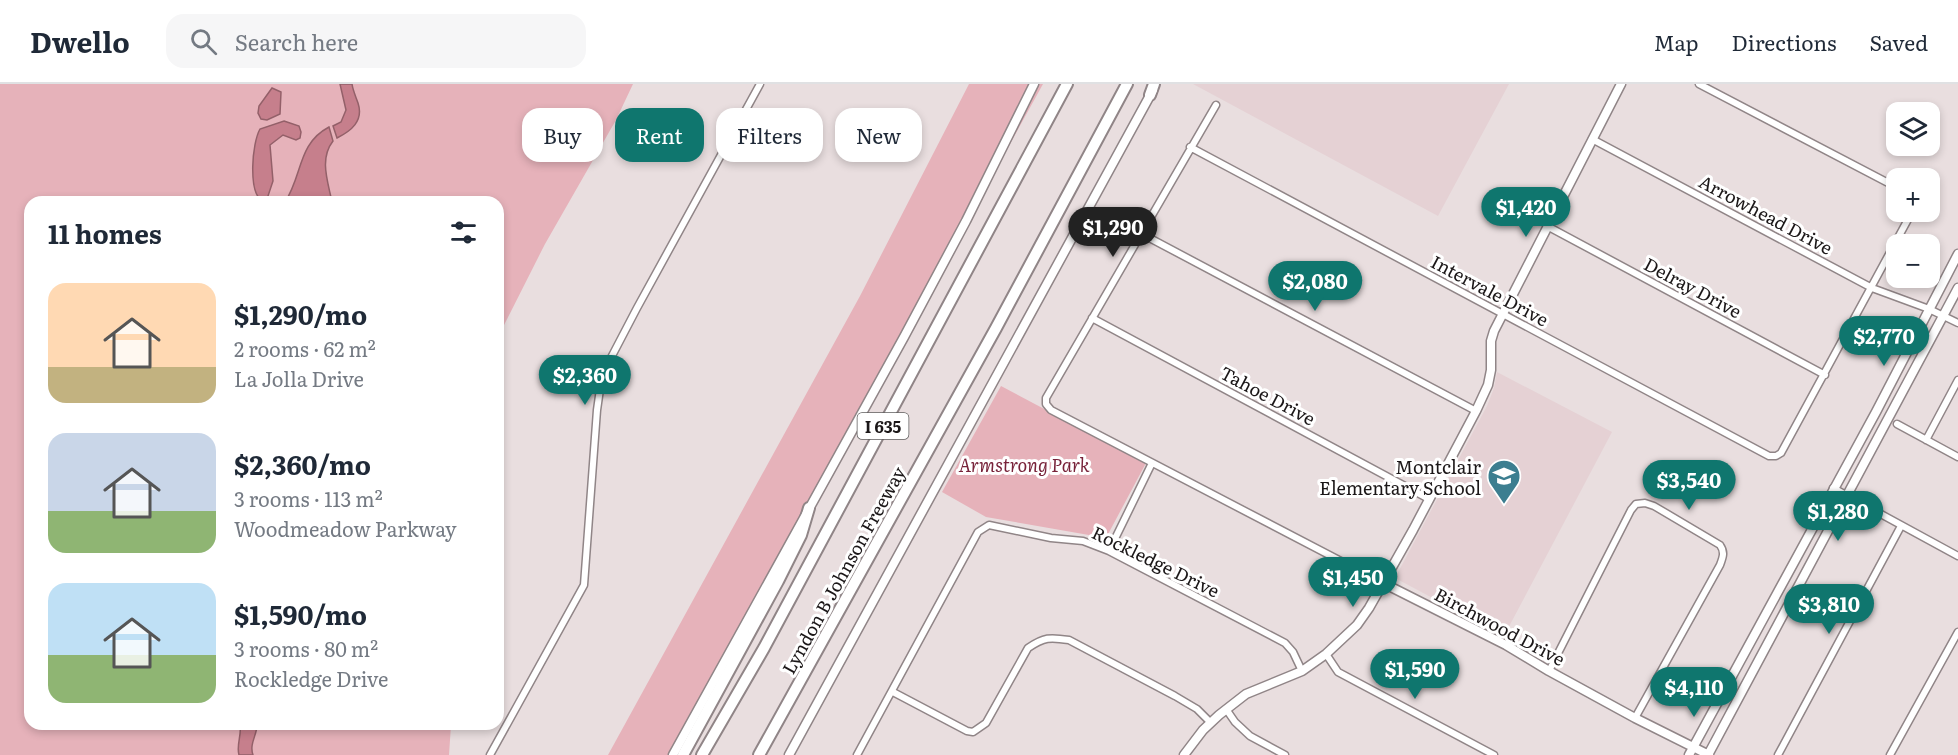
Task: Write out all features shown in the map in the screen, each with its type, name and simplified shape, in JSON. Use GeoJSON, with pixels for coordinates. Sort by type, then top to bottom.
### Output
{"type":"FeatureCollection","features":[{"type":"Feature","properties":{"kind":"highway","name":"Lyndon B Johnson Freeway"},"geometry":{"type":"LineString","coordinates":[[702,755],[764,648],[1067,84]]}},
{"type":"Feature","properties":{"kind":"highway","name":"Lyndon B Johnson Freeway"},"geometry":{"type":"LineString","coordinates":[[759,755],[996,328],[1127,84]]}},
{"type":"Feature","properties":{"kind":"highway"},"geometry":{"type":"LineString","coordinates":[[1150,95],[1155,84]]}},
{"type":"Feature","properties":{"kind":"highway"},"geometry":{"type":"LineString","coordinates":[[683,755],[778,581],[801,535],[808,508]]}},
{"type":"Feature","properties":{"kind":"main road"},"geometry":{"type":"LineString","coordinates":[[673,755],[961,232],[1034,84]]}},
{"type":"Feature","properties":{"kind":"main road"},"geometry":{"type":"LineString","coordinates":[[1184,755],[1203,730],[1246,694],[1302,670],[1326,654],[1357,625],[1369,608],[1476,411],[1488,385],[1491,370],[1491,342],[1502,313],[1621,84]]}},
{"type":"Feature","properties":{"kind":"main road"},"geometry":{"type":"LineString","coordinates":[[789,755],[1150,95]]}},
{"type":"Feature","properties":{"kind":"main road"},"geometry":{"type":"LineString","coordinates":[[1691,751],[1876,412],[1958,254]]}},
{"type":"Feature","properties":{"kind":"main road"},"geometry":{"type":"LineString","coordinates":[[1709,755],[1958,288]]}},
{"type":"Feature","properties":{"kind":"main road","name":"Birchwood Drive"},"geometry":{"type":"LineString","coordinates":[[1383,583],[1506,645],[1691,751],[1709,755]]}},
{"type":"Feature","properties":{"kind":"street"},"geometry":{"type":"LineString","coordinates":[[490,755],[584,585],[597,410],[602,375],[760,84]]}},
{"type":"Feature","properties":{"kind":"street"},"geometry":{"type":"LineString","coordinates":[[1699,84],[1886,183]]}},
{"type":"Feature","properties":{"kind":"street"},"geometry":{"type":"LineString","coordinates":[[1092,318],[1216,105]]}},
{"type":"Feature","properties":{"kind":"street","name":"Arrowhead Drive"},"geometry":{"type":"LineString","coordinates":[[1592,139],[1872,288],[1929,309],[1958,323]]}},
{"type":"Feature","properties":{"kind":"street","name":"Intervale Drive"},"geometry":{"type":"LineString","coordinates":[[1190,147],[1769,456],[1781,453],[1825,375]]}},
{"type":"Feature","properties":{"kind":"street"},"geometry":{"type":"LineString","coordinates":[[1825,375],[1907,222]]}},
{"type":"Feature","properties":{"kind":"street","name":"Delray Drive"},"geometry":{"type":"LineString","coordinates":[[1547,226],[1825,375]]}},
{"type":"Feature","properties":{"kind":"street"},"geometry":{"type":"LineString","coordinates":[[1142,234],[1476,411]]}},
{"type":"Feature","properties":{"kind":"street","name":"Birchwood Drive"},"geometry":{"type":"LineString","coordinates":[[1092,318],[1046,398],[1046,404],[1051,410],[1204,492],[1383,583]]}},
{"type":"Feature","properties":{"kind":"street","name":"Tahoe Drive"},"geometry":{"type":"LineString","coordinates":[[1092,318],[1429,499]]}},
{"type":"Feature","properties":{"kind":"street"},"geometry":{"type":"LineString","coordinates":[[1926,440],[1956,389],[1958,380]]}},
{"type":"Feature","properties":{"kind":"street"},"geometry":{"type":"LineString","coordinates":[[1897,424],[1958,457]]}},
{"type":"Feature","properties":{"kind":"street"},"geometry":{"type":"LineString","coordinates":[[1109,551],[1152,463]]}},
{"type":"Feature","properties":{"kind":"street"},"geometry":{"type":"LineString","coordinates":[[1833,488],[1958,556]]}},
{"type":"Feature","properties":{"kind":"street"},"geometry":{"type":"LineString","coordinates":[[1549,671],[1631,510],[1636,504],[1645,503],[1654,506],[1720,545],[1724,555],[1635,718]]}},
{"type":"Feature","properties":{"kind":"street","name":"Rockledge Drive"},"geometry":{"type":"LineString","coordinates":[[857,755],[978,532],[989,525],[1051,538],[1083,541],[1109,551],[1285,643],[1293,652],[1302,670]]}},
{"type":"Feature","properties":{"kind":"street"},"geometry":{"type":"LineString","coordinates":[[1778,755],[1901,526]]}},
{"type":"Feature","properties":{"kind":"street"},"geometry":{"type":"LineString","coordinates":[[1890,755],[1958,633]]}},
{"type":"Feature","properties":{"kind":"street"},"geometry":{"type":"LineString","coordinates":[[892,692],[967,732],[973,732],[986,723],[1028,648],[1040,640],[1052,637],[1069,640],[1175,696],[1197,709],[1211,723]]}},
{"type":"Feature","properties":{"kind":"street"},"geometry":{"type":"LineString","coordinates":[[1326,654],[1338,672],[1494,755]]}},
{"type":"Feature","properties":{"kind":"street"},"geometry":{"type":"LineString","coordinates":[[1226,710],[1250,736],[1285,755]]}},
{"type":"Feature","properties":{"kind":"shaded area"},"geometry":{"type":"Polygon","coordinates":[[[340,84],[352,84],[359,115],[355,125],[337,138],[333,126],[341,122],[346,110],[340,84]]]}},
{"type":"Feature","properties":{"kind":"shaded area"},"geometry":{"type":"Polygon","coordinates":[[[1193,84],[1509,84],[1438,216],[1193,84]]]}},
{"type":"Feature","properties":{"kind":"shaded area"},"geometry":{"type":"Polygon","coordinates":[[[272,88],[281,92],[280,114],[267,120],[261,119],[258,113],[259,106],[272,88]]]}},
{"type":"Feature","properties":{"kind":"shaded area"},"geometry":{"type":"Polygon","coordinates":[[[284,121],[299,126],[301,132],[300,138],[296,140],[283,135],[270,145],[273,181],[268,196],[258,196],[253,178],[253,156],[260,129],[284,121]]]}},
{"type":"Feature","properties":{"kind":"shaded area"},"geometry":{"type":"Polygon","coordinates":[[[329,127],[333,141],[325,163],[331,196],[289,196],[306,151],[319,134],[329,127]]]}},
{"type":"Feature","properties":{"kind":"shaded area","name":"Montclair Elementary School"},"geometry":{"type":"Polygon","coordinates":[[[1497,372],[1612,432],[1504,636],[1395,578],[1487,406],[1497,372]]]}},
{"type":"Feature","properties":{"kind":"shaded area"},"geometry":{"type":"Polygon","coordinates":[[[240,730],[257,730],[252,747],[253,755],[239,755],[240,730]]]}},
{"type":"Feature","properties":{"kind":"green space"},"geometry":{"type":"Polygon","coordinates":[[[0,84],[633,84],[622,108],[615,108],[615,122],[603,143],[603,108],[522,108],[522,162],[592,162],[545,244],[504,325],[504,196],[24,196],[24,730],[451,730],[449,755],[0,755],[0,84]]]}},
{"type":"Feature","properties":{"kind":"green space"},"geometry":{"type":"Polygon","coordinates":[[[969,84],[1043,84],[674,755],[608,755],[860,296],[969,84]]]}},
{"type":"Feature","properties":{"kind":"green space","name":"Armstrong Park"},"geometry":{"type":"Polygon","coordinates":[[[1001,386],[1146,463],[1106,538],[986,517],[942,492],[1001,386]]]}},
{"type":"Feature","properties":{"kind":"place","name":"Montclair Elementary School"},"geometry":{"type":"Point","coordinates":[1504,505]}}]}
